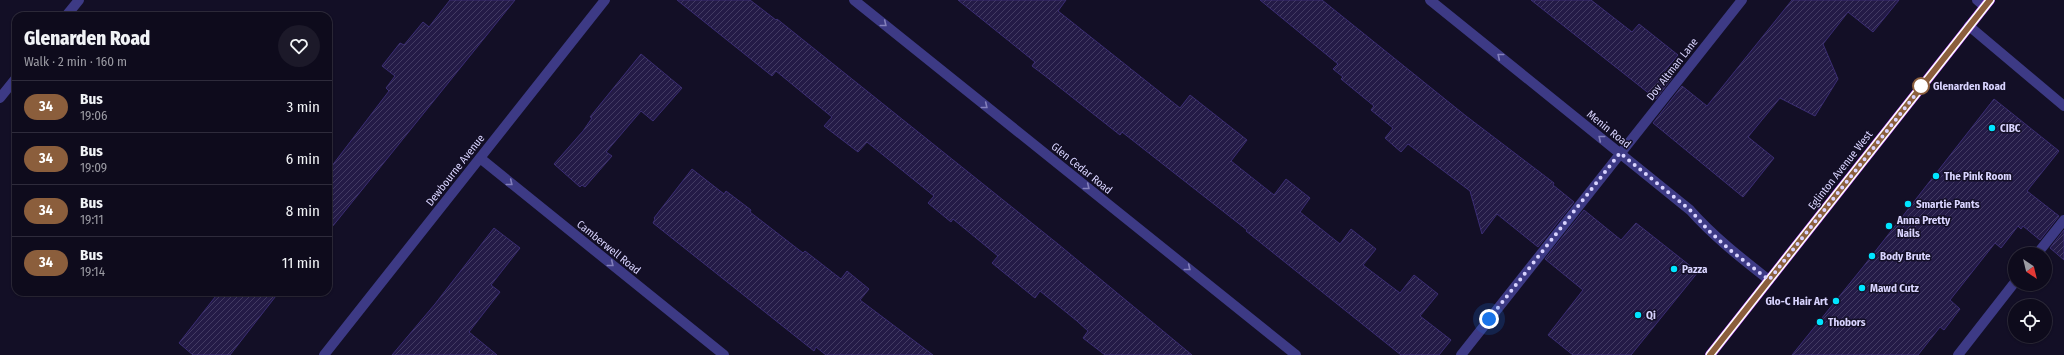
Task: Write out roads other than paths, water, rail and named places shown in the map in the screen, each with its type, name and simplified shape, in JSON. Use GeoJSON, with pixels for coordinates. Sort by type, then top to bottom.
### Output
{"type":"FeatureCollection","features":[{"type":"Feature","properties":{"kind":"main road","name":"Eglinton Avenue West"},"geometry":{"type":"LineString","coordinates":[[1710,355],[1969,26],[1984,2]]}},
{"type":"Feature","properties":{"kind":"street"},"geometry":{"type":"LineString","coordinates":[[69,12],[78,0]]}},
{"type":"Feature","properties":{"kind":"street","name":"Dewbourne Avenue"},"geometry":{"type":"LineString","coordinates":[[324,355],[605,0]]}},
{"type":"Feature","properties":{"kind":"street","name":"Glen Cedar Road"},"geometry":{"type":"LineString","coordinates":[[854,0],[1296,355]]}},
{"type":"Feature","properties":{"kind":"street","name":"Menin Road"},"geometry":{"type":"LineString","coordinates":[[1430,0],[1690,210],[1709,231],[1730,250],[1769,280]]}},
{"type":"Feature","properties":{"kind":"street","name":"Dov Altman Lane"},"geometry":{"type":"LineString","coordinates":[[1461,355],[1742,0]]}},
{"type":"Feature","properties":{"kind":"street"},"geometry":{"type":"LineString","coordinates":[[1969,26],[2064,106]]}},
{"type":"Feature","properties":{"kind":"street"},"geometry":{"type":"LineString","coordinates":[[0,98],[12,83]]}},
{"type":"Feature","properties":{"kind":"street","name":"Camberwell Road"},"geometry":{"type":"LineString","coordinates":[[480,158],[724,355]]}},
{"type":"Feature","properties":{"kind":"street"},"geometry":{"type":"LineString","coordinates":[[2043,247],[2064,220]]}},
{"type":"Feature","properties":{"kind":"street"},"geometry":{"type":"LineString","coordinates":[[1958,355],[2008,291]]}},
{"type":"Feature","properties":{"kind":"place","name":"Glenarden Road"},"geometry":{"type":"Point","coordinates":[1921,86]}},
{"type":"Feature","properties":{"kind":"place","name":"CIBC"},"geometry":{"type":"Point","coordinates":[1992,128]}},
{"type":"Feature","properties":{"kind":"place","name":"The Pink Room"},"geometry":{"type":"Point","coordinates":[1936,176]}},
{"type":"Feature","properties":{"kind":"place","name":"Smartie Pants"},"geometry":{"type":"Point","coordinates":[1908,204]}},
{"type":"Feature","properties":{"kind":"place","name":"Anna Pretty Nails"},"geometry":{"type":"Point","coordinates":[1889,226]}},
{"type":"Feature","properties":{"kind":"place","name":"Body Brute"},"geometry":{"type":"Point","coordinates":[1872,256]}},
{"type":"Feature","properties":{"kind":"place","name":"Pazza"},"geometry":{"type":"Point","coordinates":[1674,269]}},
{"type":"Feature","properties":{"kind":"place","name":"Mawd Cutz"},"geometry":{"type":"Point","coordinates":[1862,288]}},
{"type":"Feature","properties":{"kind":"place","name":"Glo-C Hair Art"},"geometry":{"type":"Point","coordinates":[1836,301]}},
{"type":"Feature","properties":{"kind":"place","name":"Qi"},"geometry":{"type":"Point","coordinates":[1638,315]}},
{"type":"Feature","properties":{"kind":"place","name":"Thobors"},"geometry":{"type":"Point","coordinates":[1820,322]}}]}
